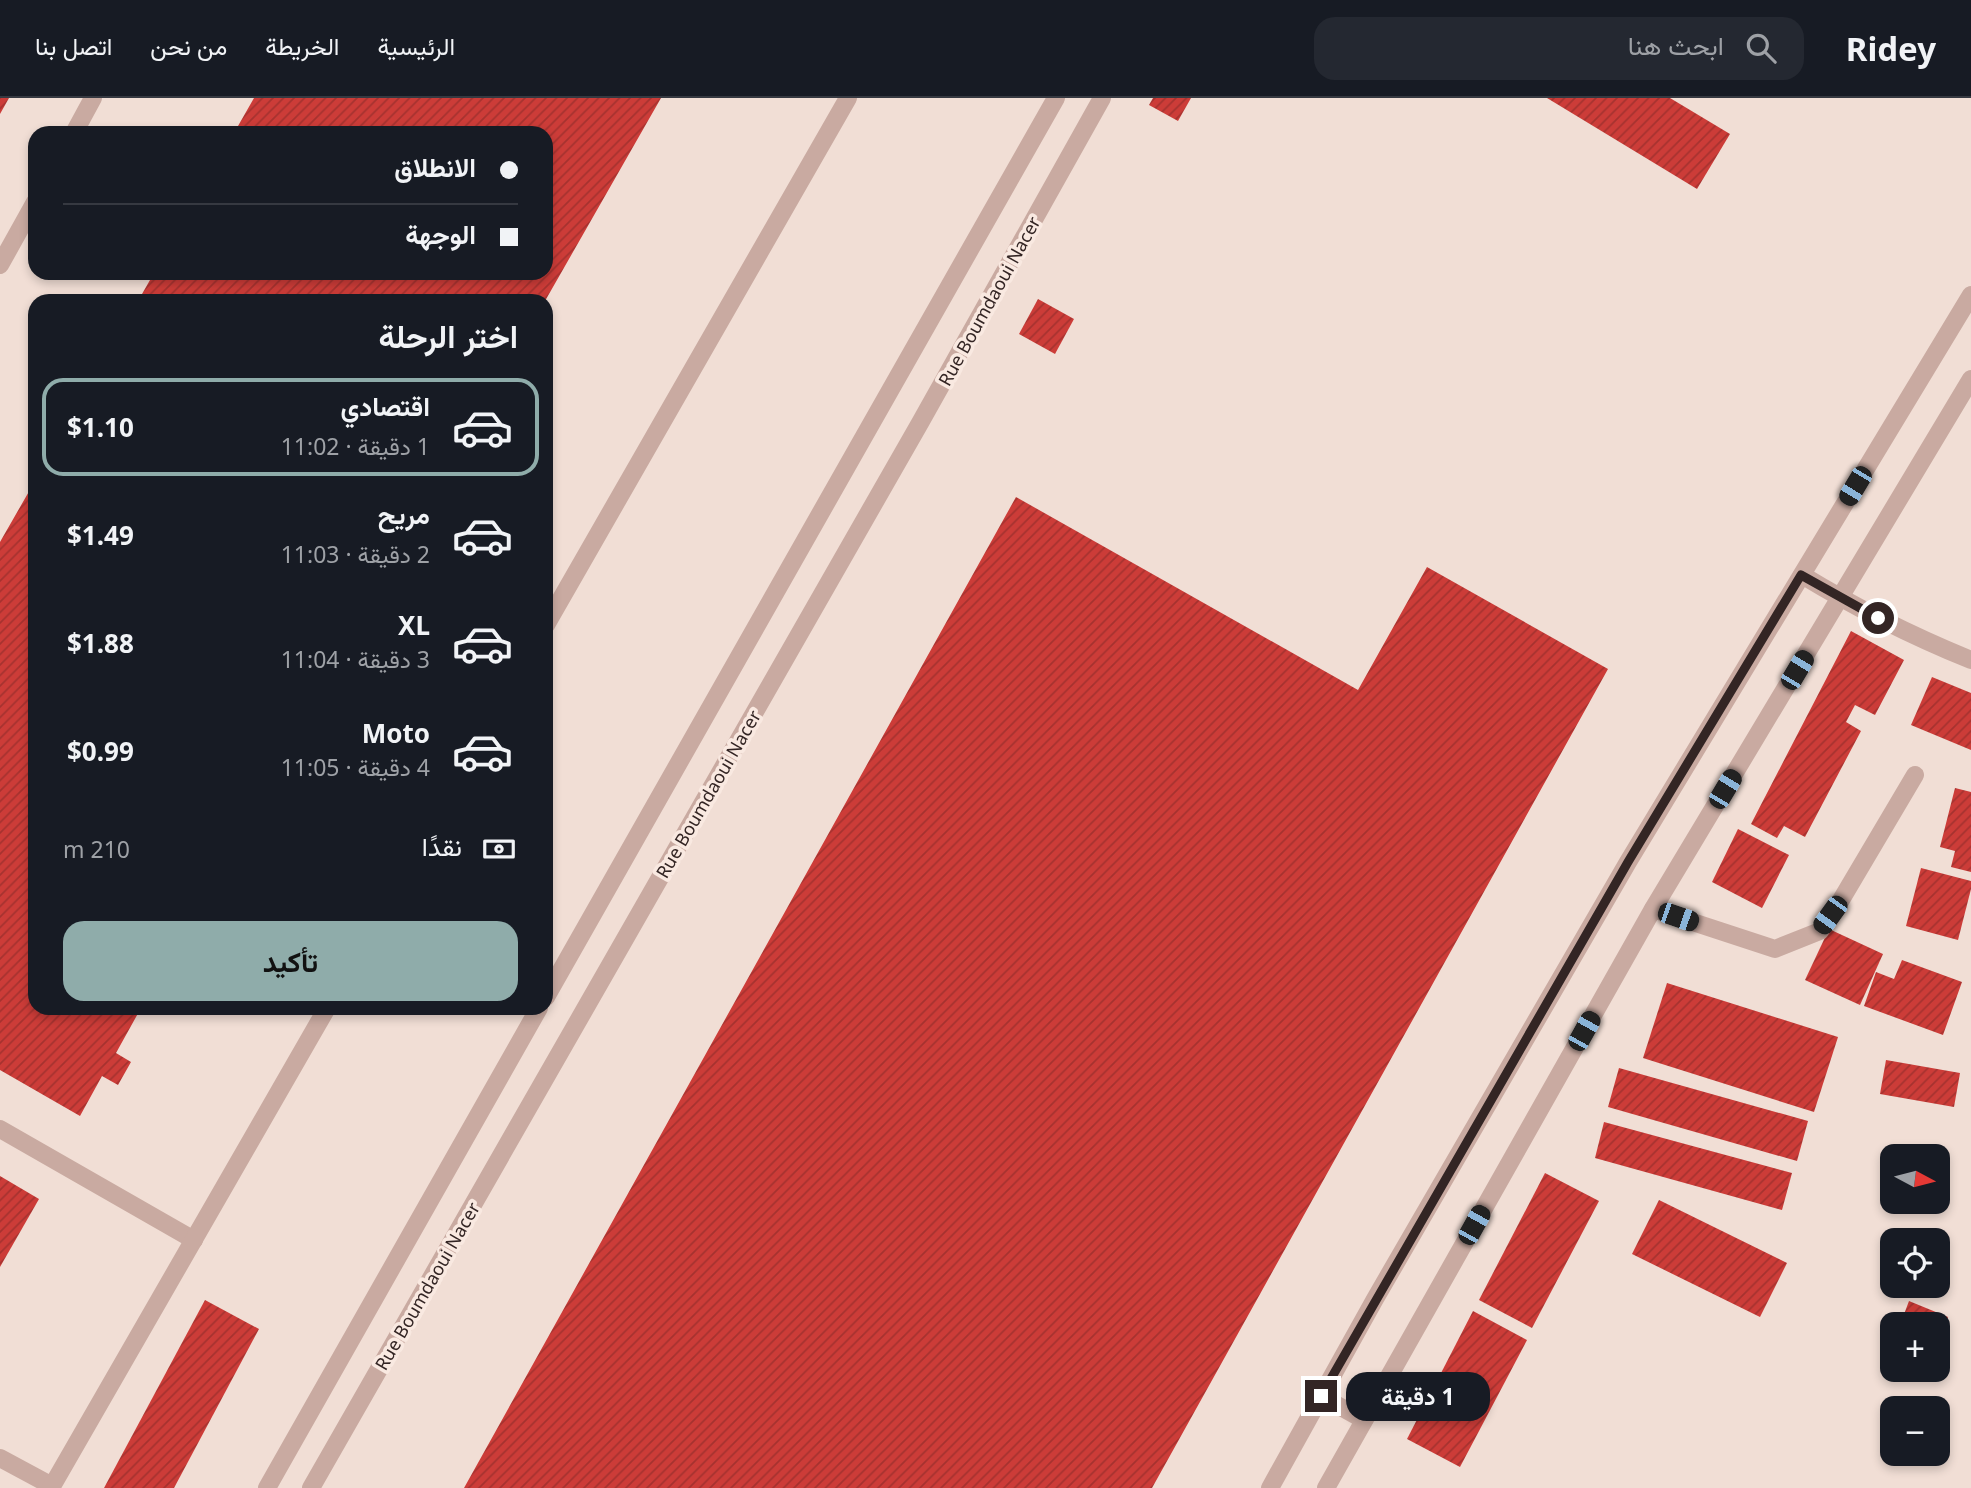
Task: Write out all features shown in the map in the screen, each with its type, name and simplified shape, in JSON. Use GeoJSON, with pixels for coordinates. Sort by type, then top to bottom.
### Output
{"type":"FeatureCollection","features":[{"type":"Feature","properties":{"kind":"street"},"geometry":{"type":"LineString","coordinates":[[78,126],[93,98]]}},
{"type":"Feature","properties":{"kind":"street"},"geometry":{"type":"LineString","coordinates":[[553,613],[848,98]]}},
{"type":"Feature","properties":{"kind":"street"},"geometry":{"type":"LineString","coordinates":[[553,984],[1056,98]]}},
{"type":"Feature","properties":{"kind":"street","name":"Rue Boumdaoui Nacer"},"geometry":{"type":"LineString","coordinates":[[311,1488],[920,423],[1102,98]]}},
{"type":"Feature","properties":{"kind":"street"},"geometry":{"type":"LineString","coordinates":[[0,264],[28,214]]}},
{"type":"Feature","properties":{"kind":"street"},"geometry":{"type":"LineString","coordinates":[[1270,1488],[1628,862],[1971,295]]}},
{"type":"Feature","properties":{"kind":"street"},"geometry":{"type":"LineString","coordinates":[[1326,1488],[1653,909],[1971,379]]}},
{"type":"Feature","properties":{"kind":"street"},"geometry":{"type":"LineString","coordinates":[[1801,575],[1917,638],[1971,660]]}},
{"type":"Feature","properties":{"kind":"street"},"geometry":{"type":"LineString","coordinates":[[1653,909],[1775,949],[1819,930],[1841,900],[1914,775]]}},
{"type":"Feature","properties":{"kind":"street"},"geometry":{"type":"LineString","coordinates":[[0,1458],[52,1487],[323,1015]]}},
{"type":"Feature","properties":{"kind":"street"},"geometry":{"type":"LineString","coordinates":[[267,1488],[536,1015]]}},
{"type":"Feature","properties":{"kind":"street"},"geometry":{"type":"LineString","coordinates":[[0,1129],[194,1240]]}},
{"type":"Feature","properties":{"kind":"street"},"geometry":{"type":"LineString","coordinates":[[1321,1396],[1364,1420]]}},
{"type":"Feature","properties":{"kind":"building"},"geometry":{"type":"Polygon","coordinates":[[[0,98],[9,98],[0,114],[0,98]]]}},
{"type":"Feature","properties":{"kind":"building"},"geometry":{"type":"Polygon","coordinates":[[[254,98],[661,98],[549,294],[142,294],[150,280],[553,280],[553,126],[238,126],[254,98]]]}},
{"type":"Feature","properties":{"kind":"building"},"geometry":{"type":"Polygon","coordinates":[[[1153,98],[1191,98],[1178,121],[1149,105],[1153,98]]]}},
{"type":"Feature","properties":{"kind":"building"},"geometry":{"type":"Polygon","coordinates":[[[1547,98],[1670,98],[1730,134],[1697,189],[1547,98]]]}},
{"type":"Feature","properties":{"kind":"building"},"geometry":{"type":"Polygon","coordinates":[[[1038,299],[1074,319],[1055,354],[1019,334],[1038,299]]]}},
{"type":"Feature","properties":{"kind":"building"},"geometry":{"type":"Polygon","coordinates":[[[28,493],[28,1015],[137,1015],[116,1053],[131,1062],[118,1085],[102,1076],[80,1116],[0,1070],[0,542],[28,493]]]}},
{"type":"Feature","properties":{"kind":"building"},"geometry":{"type":"Polygon","coordinates":[[[1016,497],[1358,690],[1427,567],[1608,669],[1152,1488],[464,1488],[1016,497]]]}},
{"type":"Feature","properties":{"kind":"building"},"geometry":{"type":"Polygon","coordinates":[[[1851,631],[1904,660],[1875,715],[1855,705],[1846,722],[1861,731],[1805,837],[1784,826],[1777,838],[1751,824],[1851,631]]]}},
{"type":"Feature","properties":{"kind":"building"},"geometry":{"type":"Polygon","coordinates":[[[1932,677],[1971,693],[1971,750],[1911,725],[1932,677]]]}},
{"type":"Feature","properties":{"kind":"building"},"geometry":{"type":"Polygon","coordinates":[[[1955,788],[1971,792],[1971,872],[1951,867],[1955,851],[1940,847],[1955,788]]]}},
{"type":"Feature","properties":{"kind":"building"},"geometry":{"type":"Polygon","coordinates":[[[1738,829],[1789,855],[1762,908],[1712,882],[1738,829]]]}},
{"type":"Feature","properties":{"kind":"building"},"geometry":{"type":"Polygon","coordinates":[[[1921,868],[1971,881],[1958,940],[1906,926],[1921,868]]]}},
{"type":"Feature","properties":{"kind":"building"},"geometry":{"type":"Polygon","coordinates":[[[1829,929],[1883,954],[1860,1005],[1805,980],[1829,929]]]}},
{"type":"Feature","properties":{"kind":"building"},"geometry":{"type":"Polygon","coordinates":[[[1902,960],[1962,982],[1943,1035],[1864,1006],[1876,972],[1894,979],[1902,960]]]}},
{"type":"Feature","properties":{"kind":"building"},"geometry":{"type":"Polygon","coordinates":[[[1667,983],[1838,1037],[1814,1112],[1643,1058],[1667,983]]]}},
{"type":"Feature","properties":{"kind":"building"},"geometry":{"type":"Polygon","coordinates":[[[1886,1060],[1960,1073],[1954,1107],[1880,1094],[1886,1060]]]}},
{"type":"Feature","properties":{"kind":"building"},"geometry":{"type":"Polygon","coordinates":[[[1619,1068],[1808,1121],[1797,1161],[1608,1107],[1619,1068]]]}},
{"type":"Feature","properties":{"kind":"building"},"geometry":{"type":"Polygon","coordinates":[[[1604,1122],[1792,1173],[1782,1210],[1595,1158],[1604,1122]]]}},
{"type":"Feature","properties":{"kind":"building"},"geometry":{"type":"Polygon","coordinates":[[[1545,1173],[1599,1201],[1532,1328],[1479,1300],[1545,1173]]]}},
{"type":"Feature","properties":{"kind":"building"},"geometry":{"type":"Polygon","coordinates":[[[0,1176],[39,1199],[0,1267],[0,1176]]]}},
{"type":"Feature","properties":{"kind":"building"},"geometry":{"type":"Polygon","coordinates":[[[1659,1200],[1787,1263],[1760,1317],[1632,1254],[1659,1200]]]}},
{"type":"Feature","properties":{"kind":"building"},"geometry":{"type":"Polygon","coordinates":[[[205,1300],[259,1329],[174,1488],[104,1488],[205,1300]]]}},
{"type":"Feature","properties":{"kind":"building"},"geometry":{"type":"Polygon","coordinates":[[[1909,1301],[1936,1312],[1905,1312],[1909,1301]]]}},
{"type":"Feature","properties":{"kind":"building"},"geometry":{"type":"Polygon","coordinates":[[[1473,1311],[1527,1340],[1460,1467],[1407,1439],[1473,1311]]]}},
{"type":"Feature","properties":{"kind":"route"},"geometry":{"type":"LineString","coordinates":[[1321,1396],[1628,862],[1801,575],[1878,618]]}}]}
